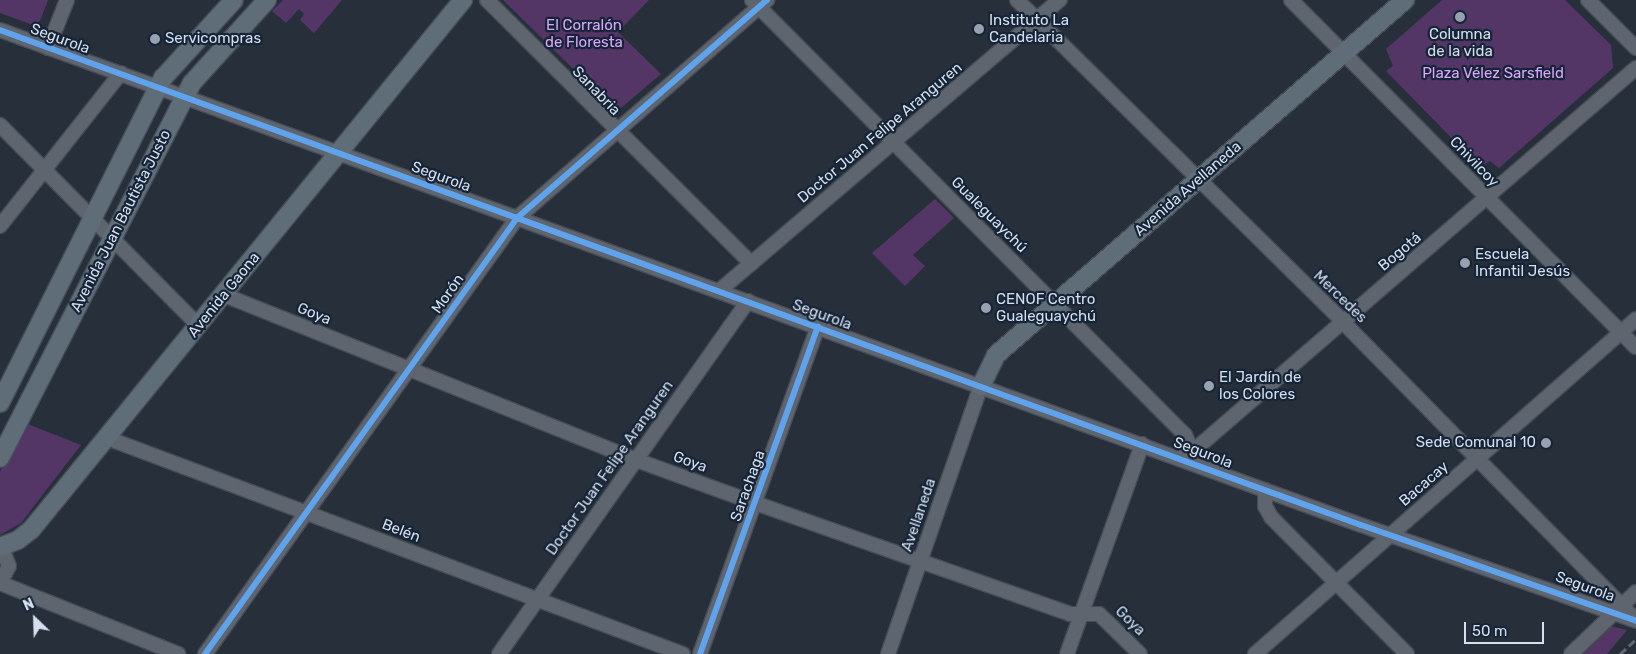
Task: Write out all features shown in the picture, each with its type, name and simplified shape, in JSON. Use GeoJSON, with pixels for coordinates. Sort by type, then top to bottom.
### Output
{"type":"FeatureCollection","features":[{"type":"Feature","properties":{"kind":"main road","name":"Avenida Juan Bautista Justo"},"geometry":{"type":"LineString","coordinates":[[0,403],[159,86],[234,0]]}},
{"type":"Feature","properties":{"kind":"main road","name":"Avenida Juan Bautista Justo"},"geometry":{"type":"LineString","coordinates":[[0,458],[192,83],[267,0]]}},
{"type":"Feature","properties":{"kind":"main road","name":"Avenida Gaona"},"geometry":{"type":"LineString","coordinates":[[1,546],[27,533],[199,326],[464,0]]}},
{"type":"Feature","properties":{"kind":"main road","name":"Avenida Avellaneda"},"geometry":{"type":"LineString","coordinates":[[981,386],[996,355],[1405,0]]}},
{"type":"Feature","properties":{"kind":"street"},"geometry":{"type":"LineString","coordinates":[[48,48],[66,0]]}},
{"type":"Feature","properties":{"kind":"street","name":"Sanabria"},"geometry":{"type":"LineString","coordinates":[[487,0],[751,263]]}},
{"type":"Feature","properties":{"kind":"street","name":"Mercedes"},"geometry":{"type":"LineString","coordinates":[[1017,0],[1343,322],[1623,604],[1636,620]]}},
{"type":"Feature","properties":{"kind":"street","name":"Doctor Juan Felipe Aranguren"},"geometry":{"type":"LineString","coordinates":[[720,290],[895,143],[1060,0]]}},
{"type":"Feature","properties":{"kind":"street","name":"Chivilcoy"},"geometry":{"type":"LineString","coordinates":[[1291,0],[1487,199],[1636,346]]}},
{"type":"Feature","properties":{"kind":"street"},"geometry":{"type":"LineString","coordinates":[[1588,0],[1636,48]]}},
{"type":"Feature","properties":{"kind":"street","name":"Morón"},"geometry":{"type":"LineString","coordinates":[[205,654],[517,218],[759,2]]}},
{"type":"Feature","properties":{"kind":"street","name":"Gualeguaychú"},"geometry":{"type":"LineString","coordinates":[[759,2],[895,143],[1185,435],[1188,442],[1184,459]]}},
{"type":"Feature","properties":{"kind":"street","name":"Segurola"},"geometry":{"type":"LineString","coordinates":[[0,30],[159,86],[338,153],[720,290],[1265,490],[1613,615],[1636,620]]}},
{"type":"Feature","properties":{"kind":"street","name":"Bogotá"},"geometry":{"type":"LineString","coordinates":[[1184,459],[1487,199],[1636,68]]}},
{"type":"Feature","properties":{"kind":"street"},"geometry":{"type":"LineString","coordinates":[[0,226],[120,73]]}},
{"type":"Feature","properties":{"kind":"street"},"geometry":{"type":"LineString","coordinates":[[0,125],[199,326]]}},
{"type":"Feature","properties":{"kind":"street","name":"Goya"},"geometry":{"type":"LineString","coordinates":[[224,295],[636,460],[1070,614],[1095,612],[1105,618],[1140,654]]}},
{"type":"Feature","properties":{"kind":"street","name":"Doctor Juan Felipe Aranguren"},"geometry":{"type":"LineString","coordinates":[[499,654],[748,301]]}},
{"type":"Feature","properties":{"kind":"street","name":"Bacacay"},"geometry":{"type":"LineString","coordinates":[[1255,654],[1636,319]]}},
{"type":"Feature","properties":{"kind":"street","name":"Sarachaga"},"geometry":{"type":"LineString","coordinates":[[700,654],[818,327]]}},
{"type":"Feature","properties":{"kind":"street","name":"Avellaneda"},"geometry":{"type":"LineString","coordinates":[[888,654],[981,386]]}},
{"type":"Feature","properties":{"kind":"street","name":"Belén"},"geometry":{"type":"LineString","coordinates":[[107,438],[683,654]]}},
{"type":"Feature","properties":{"kind":"street"},"geometry":{"type":"LineString","coordinates":[[1067,654],[1142,444]]}},
{"type":"Feature","properties":{"kind":"street"},"geometry":{"type":"LineString","coordinates":[[1265,490],[1265,506],[1271,517],[1407,654]]}},
{"type":"Feature","properties":{"kind":"street","name":"Avenida Gaona"},"geometry":{"type":"LineString","coordinates":[[0,583],[9,566],[1,546]]}},
{"type":"Feature","properties":{"kind":"street"},"geometry":{"type":"LineString","coordinates":[[1584,604],[1597,597],[1601,582]]}},
{"type":"Feature","properties":{"kind":"street"},"geometry":{"type":"LineString","coordinates":[[0,583],[178,654]]}},
{"type":"Feature","properties":{"kind":"street"},"geometry":{"type":"LineString","coordinates":[[1571,654],[1636,592]]}},
{"type":"Feature","properties":{"kind":"green space"},"geometry":{"type":"Polygon","coordinates":[[[0,0],[48,0],[40,21],[33,25],[0,13],[0,0]]]}},
{"type":"Feature","properties":{"kind":"green space"},"geometry":{"type":"Polygon","coordinates":[[[283,0],[342,0],[314,33],[300,20],[304,14],[299,9],[286,23],[272,11],[283,0]]]}},
{"type":"Feature","properties":{"kind":"green space","name":"El Corralón de Floresta"},"geometry":{"type":"Polygon","coordinates":[[[503,0],[649,0],[618,32],[661,74],[621,108],[611,106],[503,0]]]}},
{"type":"Feature","properties":{"kind":"green space","name":"Plaza Vélez Sarsfield"},"geometry":{"type":"Polygon","coordinates":[[[1442,0],[1565,0],[1611,45],[1613,68],[1499,168],[1490,161],[1480,167],[1386,71],[1393,66],[1386,49],[1442,0]]]}},
{"type":"Feature","properties":{"kind":"green space"},"geometry":{"type":"Polygon","coordinates":[[[935,199],[954,218],[913,255],[925,266],[905,286],[872,253],[935,199]]]}},
{"type":"Feature","properties":{"kind":"green space"},"geometry":{"type":"Polygon","coordinates":[[[25,423],[81,445],[21,523],[0,535],[0,472],[25,423]]]}},
{"type":"Feature","properties":{"kind":"green space"},"geometry":{"type":"Polygon","coordinates":[[[1610,626],[1627,630],[1607,654],[1577,654],[1610,626]]]}},
{"type":"Feature","properties":{"kind":"railway"},"geometry":{"type":"LineString","coordinates":[[1620,654],[1636,639]]}},
{"type":"Feature","properties":{"kind":"cycle path"},"geometry":{"type":"LineString","coordinates":[[205,654],[517,218],[767,0]]}},
{"type":"Feature","properties":{"kind":"cycle path"},"geometry":{"type":"LineString","coordinates":[[0,30],[1361,525],[1636,621]]}},
{"type":"Feature","properties":{"kind":"cycle path"},"geometry":{"type":"LineString","coordinates":[[700,654],[818,327]]}},
{"type":"Feature","properties":{"kind":"place","name":"Columna de la vida"},"geometry":{"type":"Point","coordinates":[1460,17]}},
{"type":"Feature","properties":{"kind":"place","name":"Instituto La Candelaria"},"geometry":{"type":"Point","coordinates":[979,29]}},
{"type":"Feature","properties":{"kind":"place","name":"Servicompras"},"geometry":{"type":"Point","coordinates":[155,39]}},
{"type":"Feature","properties":{"kind":"place","name":"Escuela Infantil Jesús"},"geometry":{"type":"Point","coordinates":[1465,263]}},
{"type":"Feature","properties":{"kind":"place","name":"CENOF Centro Gualeguaychú"},"geometry":{"type":"Point","coordinates":[986,308]}},
{"type":"Feature","properties":{"kind":"place","name":"El Jardín de los Colores"},"geometry":{"type":"Point","coordinates":[1209,386]}},
{"type":"Feature","properties":{"kind":"place","name":"Sede Comunal 10"},"geometry":{"type":"Point","coordinates":[1546,443]}}]}
